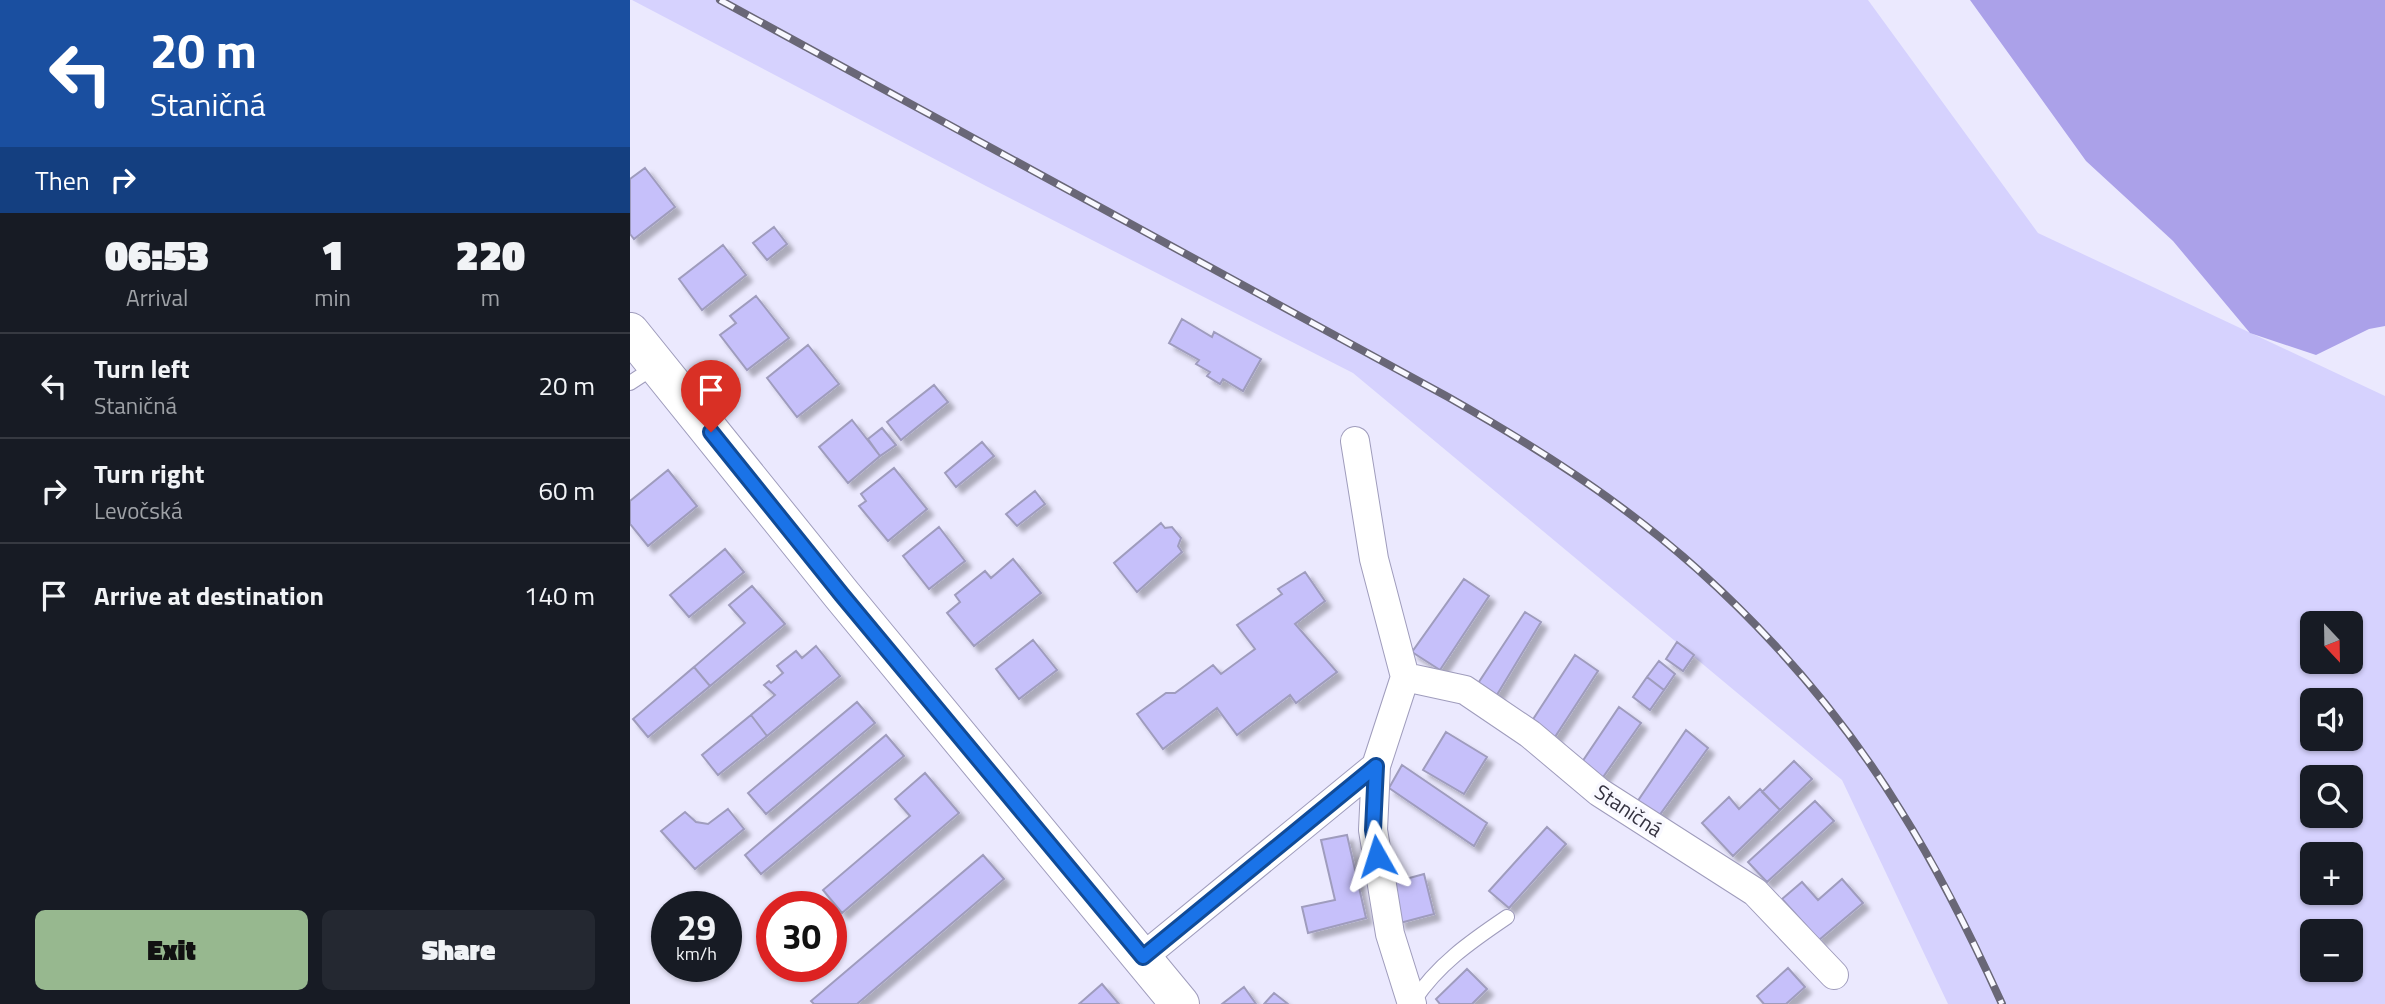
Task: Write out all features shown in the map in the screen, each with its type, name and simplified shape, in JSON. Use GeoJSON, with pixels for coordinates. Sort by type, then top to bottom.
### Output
{"type":"FeatureCollection","features":[{"type":"Feature","properties":{"kind":"main road"},"geometry":{"type":"LineString","coordinates":[[630,332],[644,374],[842,595],[1180,1004]]}},
{"type":"Feature","properties":{"kind":"street"},"geometry":{"type":"LineString","coordinates":[[1355,441],[1374,559],[1405,677],[1376,766],[1373,830],[1390,934],[1412,1004]]}},
{"type":"Feature","properties":{"kind":"street","name":"Staničná"},"geometry":{"type":"LineString","coordinates":[[1405,677],[1465,690],[1530,734],[1599,792],[1755,892],[1834,975]]}},
{"type":"Feature","properties":{"kind":"street"},"geometry":{"type":"LineString","coordinates":[[1143,957],[1376,766]]}},
{"type":"Feature","properties":{"kind":"lane"},"geometry":{"type":"LineString","coordinates":[[1412,1004],[1426,982],[1459,950],[1507,917]]}},
{"type":"Feature","properties":{"kind":"shaded area"},"geometry":{"type":"Polygon","coordinates":[[[632,0],[1868,0],[2038,233],[2385,396],[2385,1004],[1948,1004],[1842,780],[1353,373],[986,186],[632,0]]]}},
{"type":"Feature","properties":{"kind":"shaded area"},"geometry":{"type":"Polygon","coordinates":[[[1970,0],[2385,0],[2385,326],[2369,329],[2316,355],[2250,333],[2173,241],[2086,161],[1970,0]]]}},
{"type":"Feature","properties":{"kind":"building"},"geometry":{"type":"Polygon","coordinates":[[[645,168],[675,207],[634,239],[630,234],[630,179],[645,168]]]}},
{"type":"Feature","properties":{"kind":"building"},"geometry":{"type":"Polygon","coordinates":[[[774,227],[787,244],[767,260],[753,243],[774,227]]]}},
{"type":"Feature","properties":{"kind":"building"},"geometry":{"type":"Polygon","coordinates":[[[723,245],[746,275],[702,310],[679,279],[723,245]]]}},
{"type":"Feature","properties":{"kind":"building"},"geometry":{"type":"Polygon","coordinates":[[[756,296],[789,338],[747,370],[720,335],[736,323],[730,316],[756,296]]]}},
{"type":"Feature","properties":{"kind":"building"},"geometry":{"type":"Polygon","coordinates":[[[1182,319],[1212,337],[1214,332],[1261,359],[1243,391],[1223,379],[1220,384],[1207,376],[1210,372],[1196,364],[1199,360],[1169,343],[1182,319]]]}},
{"type":"Feature","properties":{"kind":"building"},"geometry":{"type":"Polygon","coordinates":[[[808,345],[839,384],[797,417],[767,378],[808,345]]]}},
{"type":"Feature","properties":{"kind":"building"},"geometry":{"type":"Polygon","coordinates":[[[934,385],[948,402],[901,440],[887,422],[934,385]]]}},
{"type":"Feature","properties":{"kind":"building"},"geometry":{"type":"Polygon","coordinates":[[[852,420],[880,456],[848,483],[819,447],[852,420]]]}},
{"type":"Feature","properties":{"kind":"building"},"geometry":{"type":"Polygon","coordinates":[[[882,428],[896,445],[880,456],[868,439],[882,428]]]}},
{"type":"Feature","properties":{"kind":"building"},"geometry":{"type":"Polygon","coordinates":[[[982,442],[994,456],[956,487],[945,473],[982,442]]]}},
{"type":"Feature","properties":{"kind":"building"},"geometry":{"type":"Polygon","coordinates":[[[894,468],[927,509],[888,541],[859,506],[866,501],[861,494],[894,468]]]}},
{"type":"Feature","properties":{"kind":"building"},"geometry":{"type":"Polygon","coordinates":[[[668,470],[697,506],[648,546],[630,524],[630,501],[668,470]]]}},
{"type":"Feature","properties":{"kind":"building"},"geometry":{"type":"Polygon","coordinates":[[[1035,491],[1045,504],[1017,526],[1006,514],[1035,491]]]}},
{"type":"Feature","properties":{"kind":"building"},"geometry":{"type":"Polygon","coordinates":[[[1161,523],[1165,528],[1172,527],[1181,538],[1178,546],[1182,552],[1137,592],[1114,563],[1161,523]]]}},
{"type":"Feature","properties":{"kind":"building"},"geometry":{"type":"Polygon","coordinates":[[[939,527],[965,561],[929,589],[903,556],[939,527]]]}},
{"type":"Feature","properties":{"kind":"building"},"geometry":{"type":"Polygon","coordinates":[[[725,549],[744,572],[689,617],[670,595],[725,549]]]}},
{"type":"Feature","properties":{"kind":"building"},"geometry":{"type":"Polygon","coordinates":[[[1013,559],[1041,593],[974,646],[947,613],[960,602],[955,595],[985,571],[991,578],[1013,559]]]}},
{"type":"Feature","properties":{"kind":"building"},"geometry":{"type":"Polygon","coordinates":[[[1305,572],[1325,601],[1295,624],[1337,672],[1296,703],[1290,695],[1237,735],[1217,708],[1163,749],[1137,714],[1166,693],[1175,693],[1213,665],[1221,674],[1255,649],[1237,625],[1282,594],[1278,589],[1305,572]]]}},
{"type":"Feature","properties":{"kind":"building"},"geometry":{"type":"Polygon","coordinates":[[[1464,579],[1489,596],[1440,670],[1412,652],[1464,579]]]}},
{"type":"Feature","properties":{"kind":"building"},"geometry":{"type":"Polygon","coordinates":[[[752,586],[785,624],[710,686],[694,667],[745,623],[729,605],[752,586]]]}},
{"type":"Feature","properties":{"kind":"building"},"geometry":{"type":"Polygon","coordinates":[[[1525,612],[1541,622],[1492,703],[1473,691],[1525,612]]]}},
{"type":"Feature","properties":{"kind":"building"},"geometry":{"type":"Polygon","coordinates":[[[1033,640],[1057,670],[1019,699],[996,669],[1033,640]]]}},
{"type":"Feature","properties":{"kind":"building"},"geometry":{"type":"Polygon","coordinates":[[[1677,642],[1694,655],[1683,671],[1666,659],[1677,642]]]}},
{"type":"Feature","properties":{"kind":"building"},"geometry":{"type":"Polygon","coordinates":[[[816,646],[840,676],[767,736],[751,715],[775,695],[764,685],[783,673],[777,666],[796,651],[802,658],[816,646]]]}},
{"type":"Feature","properties":{"kind":"building"},"geometry":{"type":"Polygon","coordinates":[[[1575,655],[1598,671],[1551,743],[1528,727],[1575,655]]]}},
{"type":"Feature","properties":{"kind":"building"},"geometry":{"type":"Polygon","coordinates":[[[1659,661],[1675,674],[1664,690],[1647,677],[1659,661]]]}},
{"type":"Feature","properties":{"kind":"building"},"geometry":{"type":"Polygon","coordinates":[[[694,667],[710,686],[648,737],[633,719],[694,667]]]}},
{"type":"Feature","properties":{"kind":"building"},"geometry":{"type":"Polygon","coordinates":[[[1647,677],[1664,690],[1650,710],[1633,697],[1647,677]]]}},
{"type":"Feature","properties":{"kind":"building"},"geometry":{"type":"Polygon","coordinates":[[[857,702],[875,723],[766,814],[748,793],[857,702]]]}},
{"type":"Feature","properties":{"kind":"building"},"geometry":{"type":"Polygon","coordinates":[[[1619,707],[1641,723],[1601,780],[1580,765],[1619,707]]]}},
{"type":"Feature","properties":{"kind":"building"},"geometry":{"type":"Polygon","coordinates":[[[751,715],[767,736],[718,775],[702,755],[751,715]]]}},
{"type":"Feature","properties":{"kind":"building"},"geometry":{"type":"Polygon","coordinates":[[[1686,730],[1708,748],[1656,820],[1635,805],[1686,730]]]}},
{"type":"Feature","properties":{"kind":"building"},"geometry":{"type":"Polygon","coordinates":[[[1446,732],[1487,757],[1464,794],[1423,770],[1446,732]]]}},
{"type":"Feature","properties":{"kind":"building"},"geometry":{"type":"Polygon","coordinates":[[[886,735],[904,756],[761,874],[745,855],[886,735]]]}},
{"type":"Feature","properties":{"kind":"building"},"geometry":{"type":"Polygon","coordinates":[[[1794,761],[1812,779],[1780,810],[1762,792],[1794,761]]]}},
{"type":"Feature","properties":{"kind":"building"},"geometry":{"type":"Polygon","coordinates":[[[1402,765],[1487,823],[1474,846],[1389,788],[1402,765]]]}},
{"type":"Feature","properties":{"kind":"building"},"geometry":{"type":"Polygon","coordinates":[[[925,773],[959,813],[847,909],[847,891],[823,890],[910,816],[895,799],[925,773]]]}},
{"type":"Feature","properties":{"kind":"building"},"geometry":{"type":"Polygon","coordinates":[[[1760,789],[1780,810],[1733,856],[1702,823],[1729,797],[1739,809],[1760,789]]]}},
{"type":"Feature","properties":{"kind":"building"},"geometry":{"type":"Polygon","coordinates":[[[1815,801],[1834,821],[1767,882],[1748,862],[1815,801]]]}},
{"type":"Feature","properties":{"kind":"building"},"geometry":{"type":"Polygon","coordinates":[[[728,809],[744,829],[695,869],[661,831],[685,812],[696,822],[708,824],[728,809]]]}},
{"type":"Feature","properties":{"kind":"building"},"geometry":{"type":"Polygon","coordinates":[[[1547,827],[1566,844],[1509,908],[1489,891],[1547,827]]]}},
{"type":"Feature","properties":{"kind":"building"},"geometry":{"type":"Polygon","coordinates":[[[1347,835],[1366,918],[1308,933],[1302,907],[1335,900],[1321,840],[1347,835]]]}},
{"type":"Feature","properties":{"kind":"building"},"geometry":{"type":"Polygon","coordinates":[[[983,855],[1004,879],[857,1004],[814,1004],[811,1001],[833,982],[847,982],[847,970],[983,855]]]}},
{"type":"Feature","properties":{"kind":"building"},"geometry":{"type":"Polygon","coordinates":[[[1424,874],[1434,914],[1400,923],[1391,883],[1424,874]]]}},
{"type":"Feature","properties":{"kind":"building"},"geometry":{"type":"Polygon","coordinates":[[[1842,879],[1863,903],[1819,940],[1782,899],[1802,882],[1818,900],[1842,879]]]}},
{"type":"Feature","properties":{"kind":"building"},"geometry":{"type":"Polygon","coordinates":[[[1788,968],[1805,987],[1786,1004],[1764,1004],[1757,996],[1788,968]]]}},
{"type":"Feature","properties":{"kind":"building"},"geometry":{"type":"Polygon","coordinates":[[[1467,969],[1487,989],[1472,1004],[1440,1004],[1436,999],[1467,969]]]}},
{"type":"Feature","properties":{"kind":"building"},"geometry":{"type":"Polygon","coordinates":[[[1102,984],[1119,1004],[1079,1004],[1102,984]]]}},
{"type":"Feature","properties":{"kind":"building"},"geometry":{"type":"Polygon","coordinates":[[[1244,987],[1256,1004],[1222,1004],[1244,987]]]}},
{"type":"Feature","properties":{"kind":"building"},"geometry":{"type":"Polygon","coordinates":[[[1274,993],[1288,1004],[1264,1004],[1274,993]]]}},
{"type":"Feature","properties":{"kind":"railway"},"geometry":{"type":"LineString","coordinates":[[720,0],[1448,397],[1556,462],[1659,537],[1699,571],[1774,644],[1842,725],[1873,768],[1929,858],[2002,1004]]}},
{"type":"Feature","properties":{"kind":"route"},"geometry":{"type":"LineString","coordinates":[[711,432],[842,595],[1143,957],[1376,766],[1373,830],[1377,856]]}}]}
